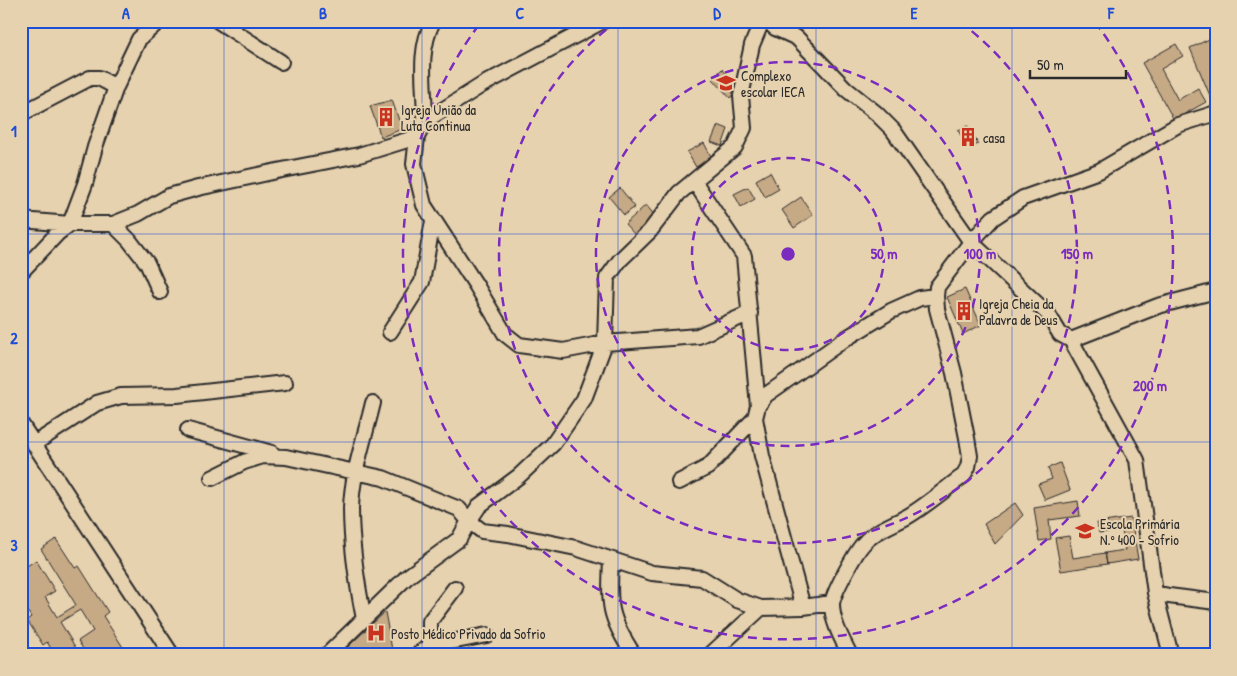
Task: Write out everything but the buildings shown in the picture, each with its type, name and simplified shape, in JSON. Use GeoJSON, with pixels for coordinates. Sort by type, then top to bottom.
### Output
{"type":"FeatureCollection","features":[{"type":"Feature","properties":{"kind":"street"},"geometry":{"type":"LineString","coordinates":[[21,272],[58,233],[70,224],[85,184],[95,147],[116,86],[139,40],[159,21]]}},
{"type":"Feature","properties":{"kind":"street"},"geometry":{"type":"LineString","coordinates":[[218,21],[281,62]]}},
{"type":"Feature","properties":{"kind":"street"},"geometry":{"type":"LineString","coordinates":[[433,21],[426,36],[423,55],[425,120],[418,137],[414,164],[424,205],[505,334],[519,345],[563,352],[605,343],[698,336],[750,313]]}},
{"type":"Feature","properties":{"kind":"street"},"geometry":{"type":"LineString","coordinates":[[425,120],[482,84],[603,21]]}},
{"type":"Feature","properties":{"kind":"street"},"geometry":{"type":"LineString","coordinates":[[328,655],[407,577],[459,539],[479,506],[519,476],[553,444],[584,399],[605,343],[607,278],[620,260],[650,231],[679,194],[735,147],[744,128],[742,96],[752,45],[762,21]]}},
{"type":"Feature","properties":{"kind":"street"},"geometry":{"type":"LineString","coordinates":[[768,21],[775,28],[797,38],[846,89],[876,113],[893,130],[970,242],[1048,314],[1060,334],[1071,340],[1138,460],[1155,593],[1171,655]]}},
{"type":"Feature","properties":{"kind":"street"},"geometry":{"type":"LineString","coordinates":[[21,114],[90,78],[99,78],[116,86]]}},
{"type":"Feature","properties":{"kind":"street"},"geometry":{"type":"LineString","coordinates":[[850,655],[838,630],[832,603],[837,588],[863,543],[873,534],[911,514],[963,476],[968,468],[970,456],[967,438],[954,374],[937,309],[937,287],[970,242],[994,218],[1022,198],[1099,171],[1178,125],[1216,113]]}},
{"type":"Feature","properties":{"kind":"street"},"geometry":{"type":"LineString","coordinates":[[21,220],[70,224],[113,224],[138,214],[169,196],[276,171],[359,156],[418,137]]}},
{"type":"Feature","properties":{"kind":"street"},"geometry":{"type":"LineString","coordinates":[[694,180],[744,256],[750,313],[756,412],[762,456],[803,607]]}},
{"type":"Feature","properties":{"kind":"street"},"geometry":{"type":"LineString","coordinates":[[390,332],[422,282],[433,221]]}},
{"type":"Feature","properties":{"kind":"street"},"geometry":{"type":"LineString","coordinates":[[113,224],[129,240],[147,263],[160,292]]}},
{"type":"Feature","properties":{"kind":"street"},"geometry":{"type":"LineString","coordinates":[[1071,340],[1158,306],[1216,291]]}},
{"type":"Feature","properties":{"kind":"street"},"geometry":{"type":"LineString","coordinates":[[679,482],[708,467],[756,412],[766,396],[796,374],[883,316],[920,298],[936,296]]}},
{"type":"Feature","properties":{"kind":"street"},"geometry":{"type":"LineString","coordinates":[[34,444],[97,403],[120,396],[177,395],[285,383]]}},
{"type":"Feature","properties":{"kind":"street"},"geometry":{"type":"LineString","coordinates":[[364,619],[356,583],[351,508],[356,473],[373,403]]}},
{"type":"Feature","properties":{"kind":"street"},"geometry":{"type":"LineString","coordinates":[[21,424],[172,655]]}},
{"type":"Feature","properties":{"kind":"street"},"geometry":{"type":"LineString","coordinates":[[188,430],[286,456],[383,478],[459,509],[469,521],[482,531],[508,534],[576,548],[652,573],[702,578],[737,600],[761,608],[803,607],[832,603]]}},
{"type":"Feature","properties":{"kind":"street"},"geometry":{"type":"LineString","coordinates":[[212,478],[244,462],[262,456],[286,456]]}},
{"type":"Feature","properties":{"kind":"street"},"geometry":{"type":"LineString","coordinates":[[611,560],[610,602],[614,621],[634,655]]}},
{"type":"Feature","properties":{"kind":"street"},"geometry":{"type":"LineString","coordinates":[[430,646],[430,621],[455,588]]}},
{"type":"Feature","properties":{"kind":"street"},"geometry":{"type":"LineString","coordinates":[[1155,593],[1216,602]]}},
{"type":"Feature","properties":{"kind":"street"},"geometry":{"type":"LineString","coordinates":[[710,655],[761,608]]}},
{"type":"Feature","properties":{"kind":"street"},"geometry":{"type":"LineString","coordinates":[[417,655],[430,646],[487,635]]}},
{"type":"Feature","properties":{"kind":"place","name":"Complexo escolar IECA"},"geometry":{"type":"Point","coordinates":[726,83]}},
{"type":"Feature","properties":{"kind":"place","name":"Igreja União da Luta Continua"},"geometry":{"type":"Point","coordinates":[386,117]}},
{"type":"Feature","properties":{"kind":"place","name":"casa"},"geometry":{"type":"Point","coordinates":[968,137]}},
{"type":"Feature","properties":{"kind":"place","name":"Igreja Cheia da Palavra de Deus"},"geometry":{"type":"Point","coordinates":[964,311]}},
{"type":"Feature","properties":{"kind":"place","name":"Escola Primária N.º 400 - Sofrio"},"geometry":{"type":"Point","coordinates":[1085,531]}},
{"type":"Feature","properties":{"kind":"place","name":"Posto Médico Privado da Sofrio"},"geometry":{"type":"Point","coordinates":[376,633]}}]}
